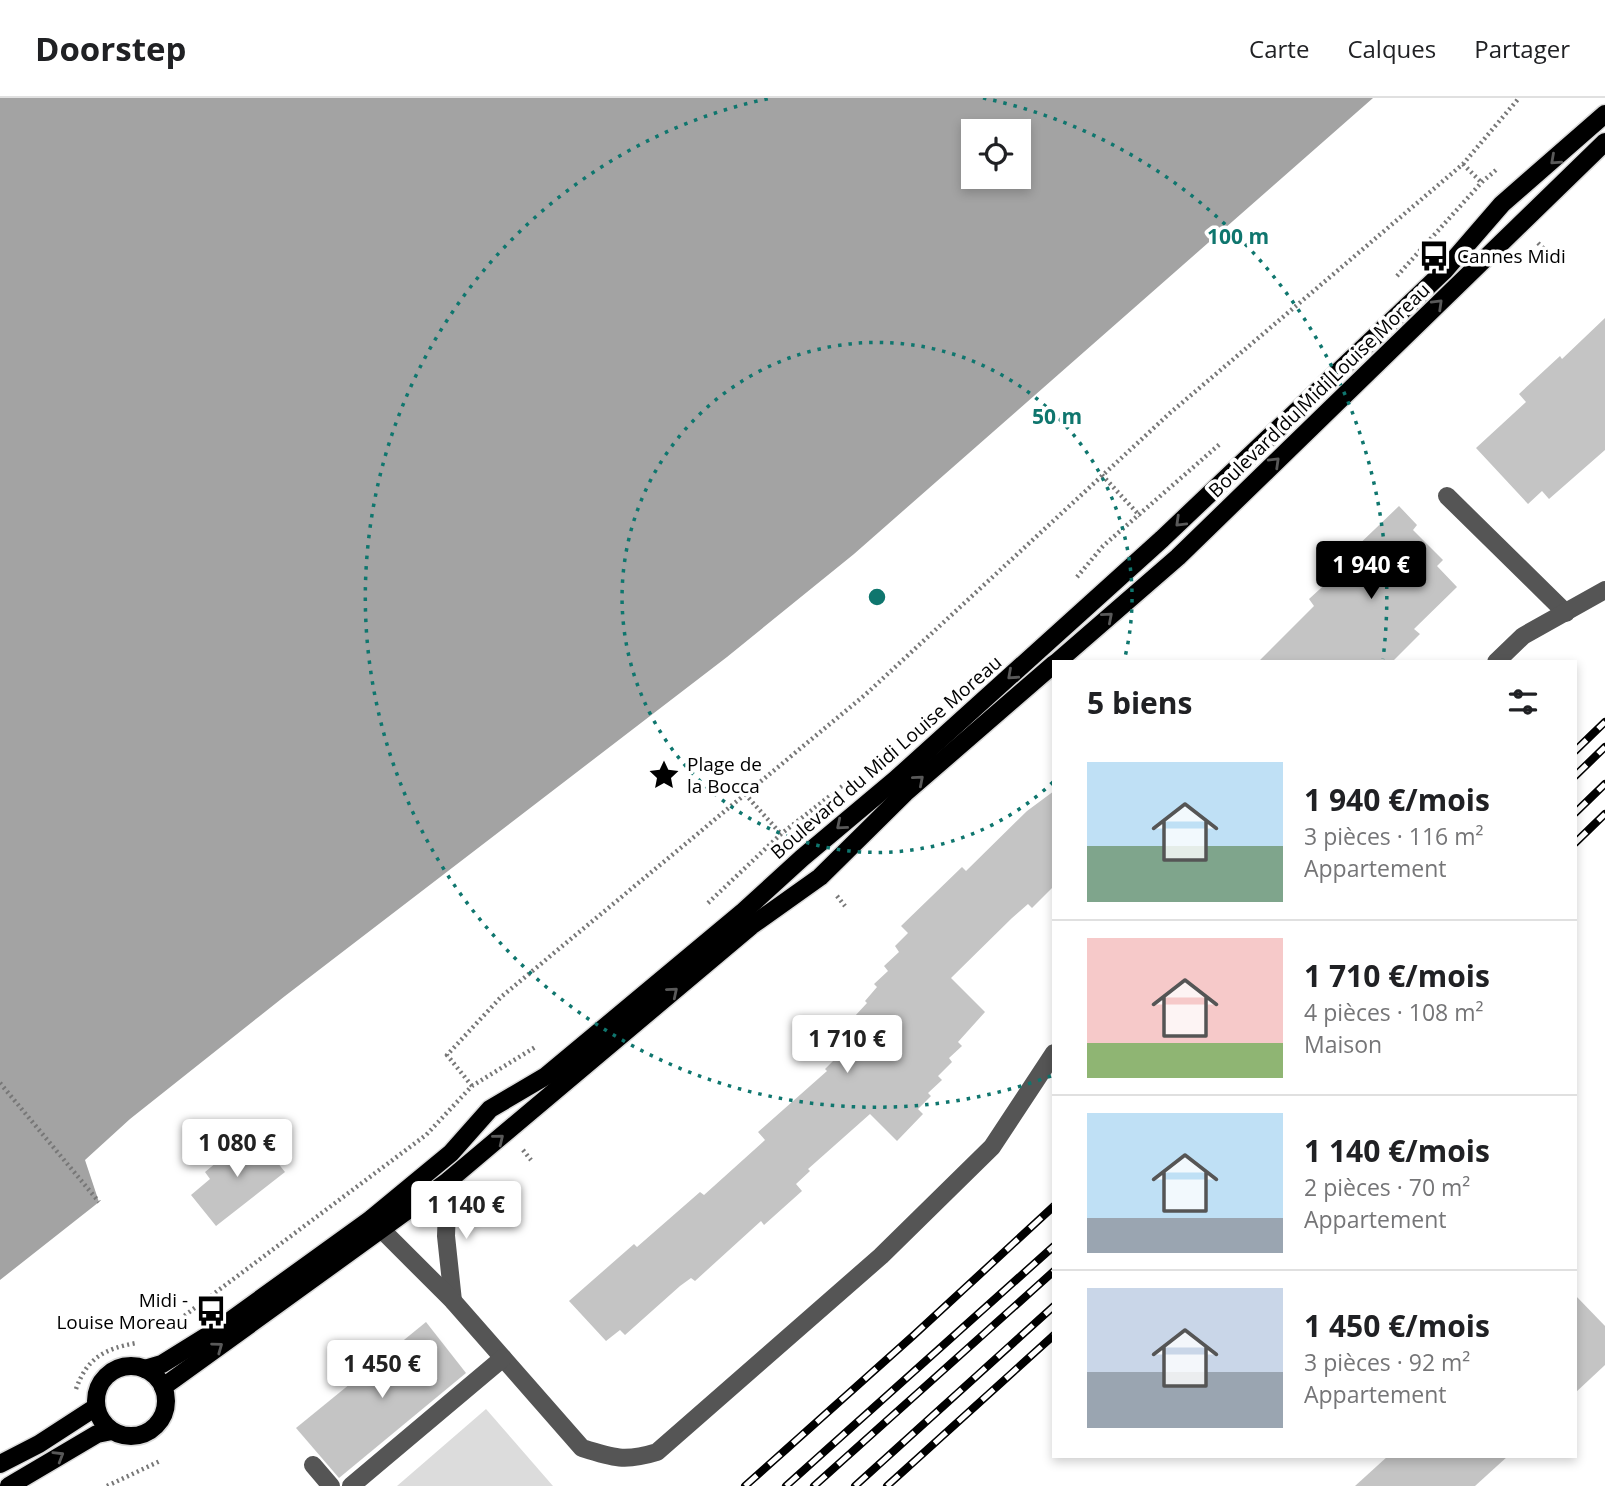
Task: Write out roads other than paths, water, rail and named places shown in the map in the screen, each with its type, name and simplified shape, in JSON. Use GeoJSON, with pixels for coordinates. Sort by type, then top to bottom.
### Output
{"type":"FeatureCollection","features":[{"type":"Feature","properties":{"kind":"main road","name":"Boulevard du Midi Louise Moreau"},"geometry":{"type":"LineString","coordinates":[[163,1387],[376,1225],[451,1153],[490,1109],[547,1076],[895,780],[1162,539],[1444,271],[1502,204],[1605,114]]}},
{"type":"Feature","properties":{"kind":"main road","name":"Boulevard du Midi Louise Moreau"},"geometry":{"type":"LineString","coordinates":[[1058,660],[1178,557],[1605,142]]}},
{"type":"Feature","properties":{"kind":"main road","name":"Boulevard du Midi Louise Moreau"},"geometry":{"type":"LineString","coordinates":[[96,1407],[96,1395],[109,1373],[120,1368],[133,1366],[145,1369],[162,1364],[448,1181],[751,926],[820,877],[905,793],[1052,666]]}},
{"type":"Feature","properties":{"kind":"main road"},"geometry":{"type":"LineString","coordinates":[[0,1464],[39,1444],[96,1407],[101,1420],[112,1431],[127,1436],[150,1430],[159,1422],[166,1399],[157,1377],[145,1369]]}},
{"type":"Feature","properties":{"kind":"main road"},"geometry":{"type":"LineString","coordinates":[[9,1486],[97,1434],[112,1431]]}},
{"type":"Feature","properties":{"kind":"street"},"geometry":{"type":"LineString","coordinates":[[1447,496],[1566,613]]}},
{"type":"Feature","properties":{"kind":"street"},"geometry":{"type":"LineString","coordinates":[[1498,660],[1523,636],[1605,590]]}},
{"type":"Feature","properties":{"kind":"street"},"geometry":{"type":"LineString","coordinates":[[376,1225],[453,1301],[582,1448],[609,1457],[635,1459],[657,1452],[881,1256],[992,1147],[1052,1056]]}},
{"type":"Feature","properties":{"kind":"street"},"geometry":{"type":"LineString","coordinates":[[448,1181],[446,1236],[453,1301]]}},
{"type":"Feature","properties":{"kind":"street"},"geometry":{"type":"LineString","coordinates":[[351,1486],[503,1359]]}},
{"type":"Feature","properties":{"kind":"street"},"geometry":{"type":"LineString","coordinates":[[313,1465],[331,1486]]}},
{"type":"Feature","properties":{"kind":"railway"},"geometry":{"type":"LineString","coordinates":[[1577,749],[1605,722]]}},
{"type":"Feature","properties":{"kind":"railway"},"geometry":{"type":"LineString","coordinates":[[1577,774],[1605,747]]}},
{"type":"Feature","properties":{"kind":"railway"},"geometry":{"type":"LineString","coordinates":[[1577,811],[1605,784]]}},
{"type":"Feature","properties":{"kind":"railway"},"geometry":{"type":"LineString","coordinates":[[1577,841],[1605,814]]}},
{"type":"Feature","properties":{"kind":"railway"},"geometry":{"type":"LineString","coordinates":[[745,1486],[1052,1208]]}},
{"type":"Feature","properties":{"kind":"railway"},"geometry":{"type":"LineString","coordinates":[[786,1486],[1052,1248]]}},
{"type":"Feature","properties":{"kind":"railway"},"geometry":{"type":"LineString","coordinates":[[814,1486],[1052,1273]]}},
{"type":"Feature","properties":{"kind":"railway"},"geometry":{"type":"LineString","coordinates":[[855,1486],[1052,1308]]}},
{"type":"Feature","properties":{"kind":"railway"},"geometry":{"type":"LineString","coordinates":[[887,1486],[1052,1337]]}},
{"type":"Feature","properties":{"kind":"place","name":"Cannes Midi"},"geometry":{"type":"Point","coordinates":[1434,256]}},
{"type":"Feature","properties":{"kind":"place","name":"Plage de la Bocca"},"geometry":{"type":"Point","coordinates":[664,775]}},
{"type":"Feature","properties":{"kind":"place","name":"Midi - Louise Moreau"},"geometry":{"type":"Point","coordinates":[211,1311]}}]}
